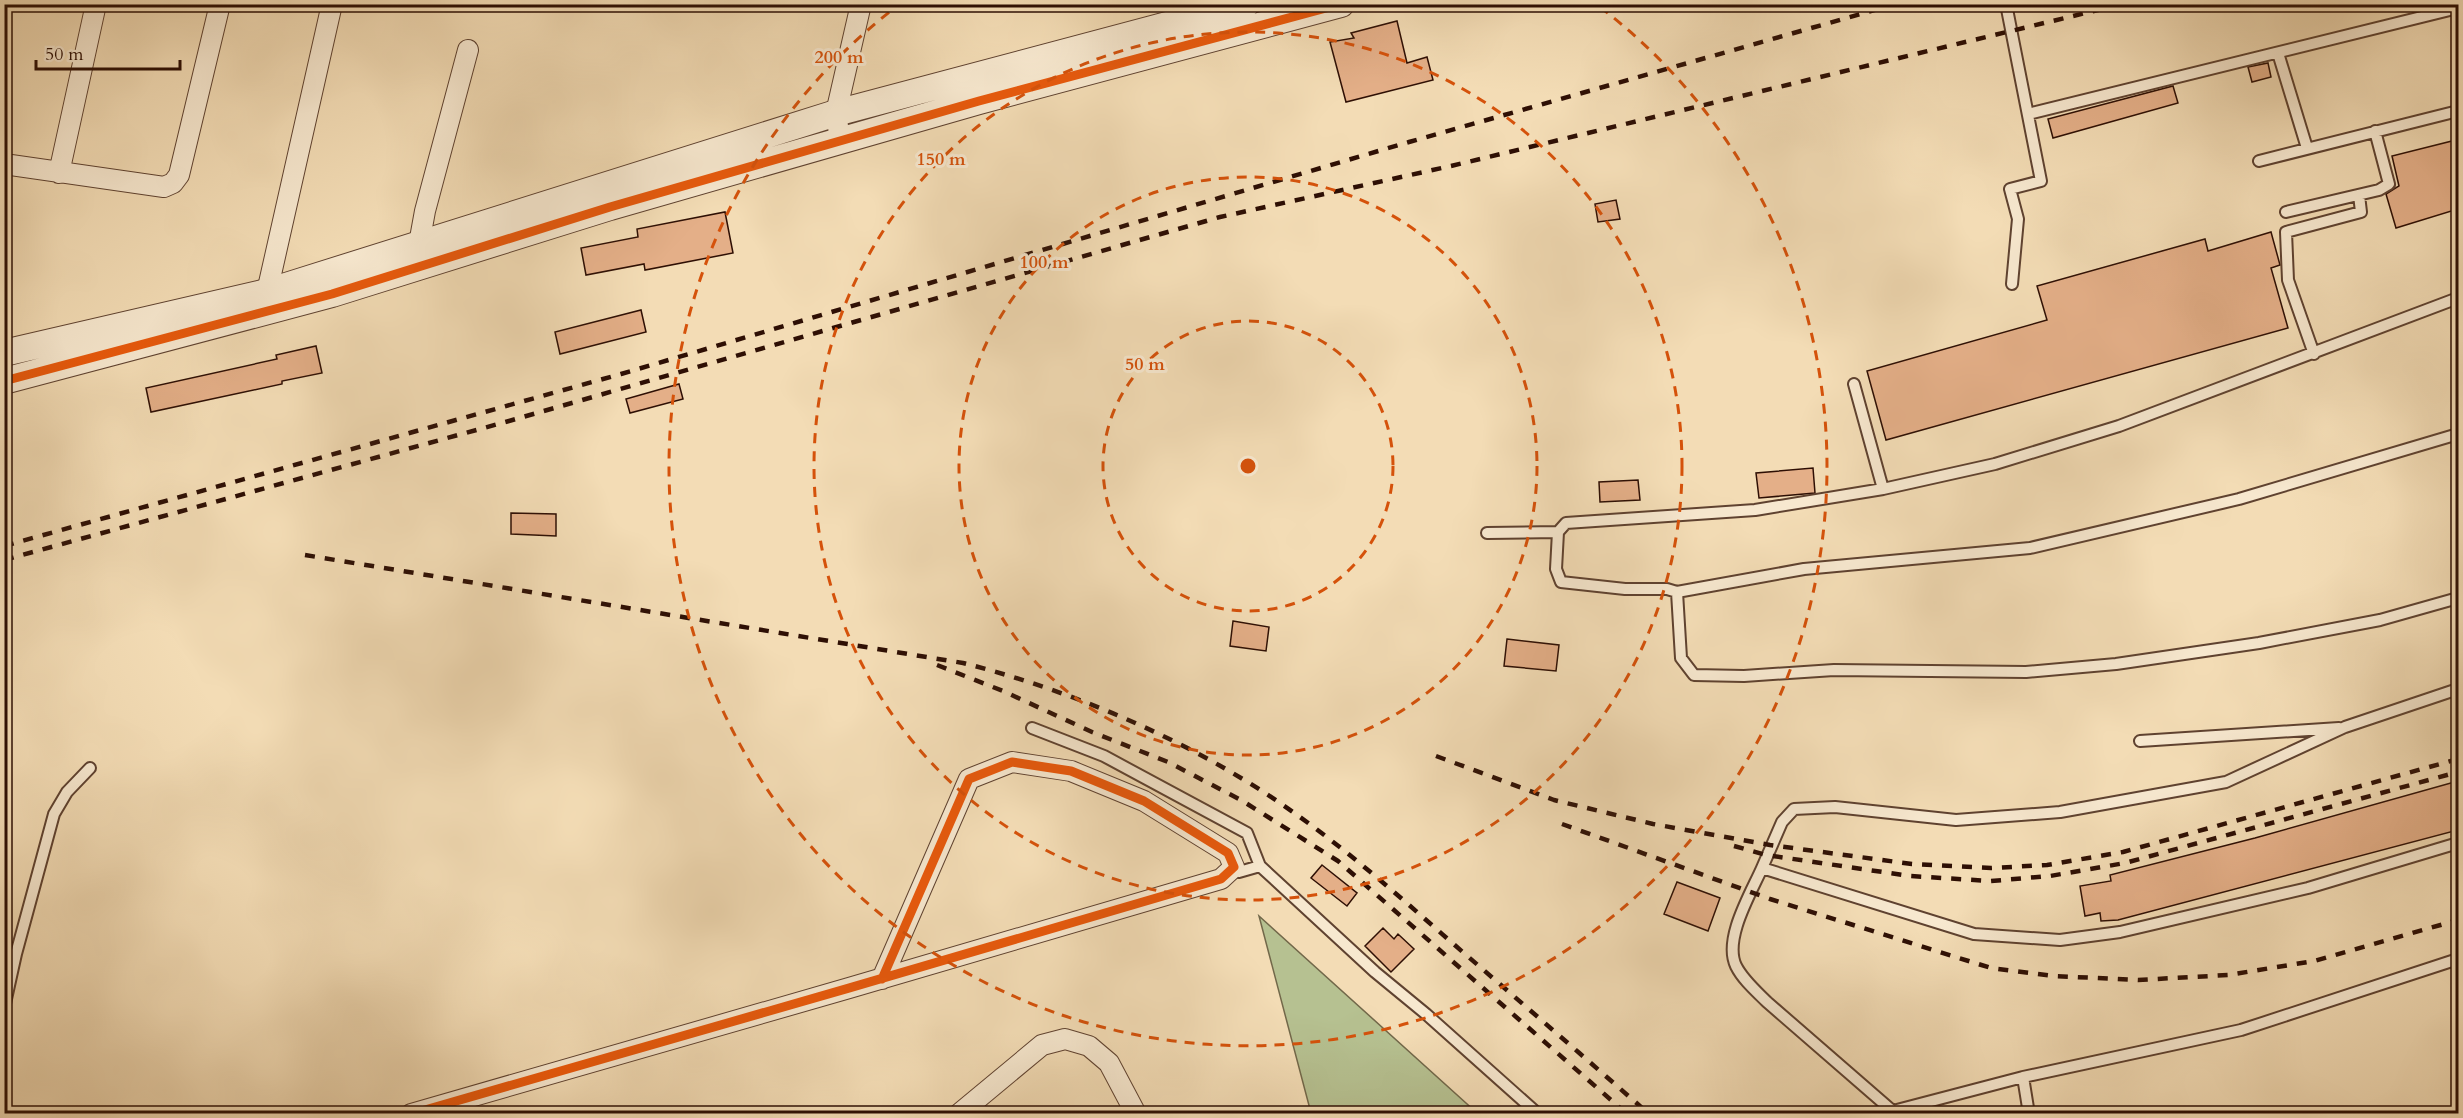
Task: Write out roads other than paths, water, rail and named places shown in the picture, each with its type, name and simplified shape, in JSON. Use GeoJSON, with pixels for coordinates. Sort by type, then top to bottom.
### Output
{"type":"FeatureCollection","features":[{"type":"Feature","properties":{"kind":"street"},"geometry":{"type":"LineString","coordinates":[[59,173],[96,4]]}},
{"type":"Feature","properties":{"kind":"street"},"geometry":{"type":"LineString","coordinates":[[4,164],[164,187],[173,183],[179,175],[220,4]]}},
{"type":"Feature","properties":{"kind":"street"},"geometry":{"type":"LineString","coordinates":[[266,302],[332,4]]}},
{"type":"Feature","properties":{"kind":"street"},"geometry":{"type":"LineString","coordinates":[[840,141],[836,113],[861,4]]}},
{"type":"Feature","properties":{"kind":"street"},"geometry":{"type":"LineString","coordinates":[[4,381],[420,255],[836,113],[1246,4]]}},
{"type":"Feature","properties":{"kind":"street"},"geometry":{"type":"LineString","coordinates":[[420,255],[610,207],[979,100],[1341,4]]}},
{"type":"Feature","properties":{"kind":"street"},"geometry":{"type":"LineString","coordinates":[[420,255],[425,211],[468,50]]}},
{"type":"Feature","properties":{"kind":"street"},"geometry":{"type":"LineString","coordinates":[[4,353],[266,302]]}},
{"type":"Feature","properties":{"kind":"street"},"geometry":{"type":"LineString","coordinates":[[411,1113],[882,979],[1221,879],[1233,867],[1228,853],[1144,801],[1071,771],[1012,762],[969,779],[882,979]]}},
{"type":"Feature","properties":{"kind":"street"},"geometry":{"type":"LineString","coordinates":[[959,1113],[1042,1045],[1065,1039],[1089,1046],[1109,1063],[1136,1113]]}},
{"type":"Feature","properties":{"kind":"lane"},"geometry":{"type":"LineString","coordinates":[[2006,4],[2041,181],[2010,189],[2018,219],[2012,284]]}},
{"type":"Feature","properties":{"kind":"lane"},"geometry":{"type":"LineString","coordinates":[[2028,114],[2458,8]]}},
{"type":"Feature","properties":{"kind":"lane"},"geometry":{"type":"LineString","coordinates":[[2278,53],[2307,148]]}},
{"type":"Feature","properties":{"kind":"lane"},"geometry":{"type":"LineString","coordinates":[[2259,161],[2458,111]]}},
{"type":"Feature","properties":{"kind":"lane"},"geometry":{"type":"LineString","coordinates":[[2286,212],[2379,190],[2389,184],[2388,161],[2375,131]]}},
{"type":"Feature","properties":{"kind":"lane"},"geometry":{"type":"LineString","coordinates":[[2314,354],[2288,280],[2286,232],[2361,212],[2360,195]]}},
{"type":"Feature","properties":{"kind":"lane"},"geometry":{"type":"LineString","coordinates":[[2458,298],[2314,354],[2107,429],[1995,464],[1883,489],[1755,510],[1566,523],[1558,532],[1556,569],[1561,582],[1625,589],[1667,589],[1677,592],[1804,570],[2030,548],[2239,499],[2458,434]]}},
{"type":"Feature","properties":{"kind":"lane"},"geometry":{"type":"LineString","coordinates":[[1854,384],[1883,489]]}},
{"type":"Feature","properties":{"kind":"lane"},"geometry":{"type":"LineString","coordinates":[[1486,533],[1558,532]]}},
{"type":"Feature","properties":{"kind":"lane"},"geometry":{"type":"LineString","coordinates":[[1677,592],[1681,658],[1694,675],[1744,676],[1834,670],[2025,672],[2116,664],[2259,643],[2380,620],[2458,598]]}},
{"type":"Feature","properties":{"kind":"lane"},"geometry":{"type":"LineString","coordinates":[[2458,688],[2345,728],[2226,782],[2060,812],[1956,820],[1834,807],[1794,809],[1782,822],[1742,910],[1732,948],[1735,965],[1747,982],[1767,1002],[1895,1112],[2023,1077],[2241,1030],[2458,959]]}},
{"type":"Feature","properties":{"kind":"lane"},"geometry":{"type":"LineString","coordinates":[[1032,728],[1104,756],[1247,833],[1260,866],[1375,972],[1538,1113]]}},
{"type":"Feature","properties":{"kind":"lane"},"geometry":{"type":"LineString","coordinates":[[2140,741],[2345,728]]}},
{"type":"Feature","properties":{"kind":"lane"},"geometry":{"type":"LineString","coordinates":[[4,1008],[16,954],[54,814],[67,792],[90,768]]}},
{"type":"Feature","properties":{"kind":"lane"},"geometry":{"type":"LineString","coordinates":[[1762,868],[1974,934],[2060,940],[2120,932],[2297,890],[2458,843]]}},
{"type":"Feature","properties":{"kind":"lane"},"geometry":{"type":"LineString","coordinates":[[1233,867],[1239,872],[1260,866]]}},
{"type":"Feature","properties":{"kind":"lane"},"geometry":{"type":"LineString","coordinates":[[2023,1077],[2029,1113]]}},
{"type":"Feature","properties":{"kind":"railway"},"geometry":{"type":"LineString","coordinates":[[4,546],[621,374],[1409,142],[1896,4]]}},
{"type":"Feature","properties":{"kind":"railway"},"geometry":{"type":"LineString","coordinates":[[4,560],[509,421],[1220,217],[1451,166],[2123,4]]}},
{"type":"Feature","properties":{"kind":"railway"},"geometry":{"type":"LineString","coordinates":[[305,555],[963,663],[1041,686],[1118,715],[1228,770],[1287,808],[1336,844],[1649,1114]]}},
{"type":"Feature","properties":{"kind":"railway"},"geometry":{"type":"LineString","coordinates":[[937,665],[1168,762],[1241,800],[1338,861],[1627,1114]]}},
{"type":"Feature","properties":{"kind":"railway"},"geometry":{"type":"LineString","coordinates":[[1436,756],[1554,800],[1653,824],[1770,845],[1912,864],[1991,868],[2047,865],[2123,852],[2458,759]]}},
{"type":"Feature","properties":{"kind":"railway"},"geometry":{"type":"LineString","coordinates":[[1734,846],[1766,855],[1910,876],[1991,881],[2050,876],[2125,863],[2458,772]]}},
{"type":"Feature","properties":{"kind":"railway"},"geometry":{"type":"LineString","coordinates":[[1562,824],[1770,899],[1991,968],[2054,976],[2138,980],[2228,975],[2314,961],[2458,920]]}}]}
